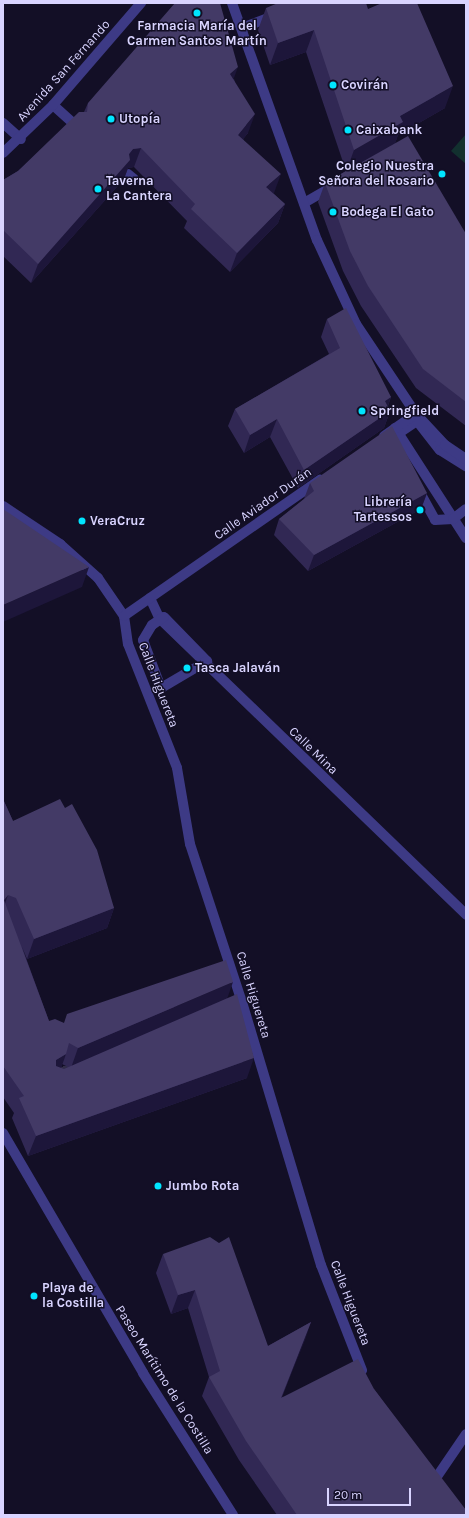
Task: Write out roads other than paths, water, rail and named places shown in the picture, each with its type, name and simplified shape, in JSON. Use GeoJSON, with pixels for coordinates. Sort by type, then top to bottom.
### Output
{"type":"FeatureCollection","features":[{"type":"Feature","properties":{"kind":"street","name":"Avenida San Fernando"},"geometry":{"type":"LineString","coordinates":[[3,153],[21,139],[53,105],[141,3]]}},
{"type":"Feature","properties":{"kind":"street"},"geometry":{"type":"LineString","coordinates":[[232,3],[317,240],[356,324],[416,414],[445,445],[466,459]]}},
{"type":"Feature","properties":{"kind":"street"},"geometry":{"type":"LineString","coordinates":[[242,28],[284,11]]}},
{"type":"Feature","properties":{"kind":"street"},"geometry":{"type":"LineString","coordinates":[[53,105],[76,126]]}},
{"type":"Feature","properties":{"kind":"street"},"geometry":{"type":"LineString","coordinates":[[3,123],[21,139]]}},
{"type":"Feature","properties":{"kind":"street"},"geometry":{"type":"LineString","coordinates":[[304,203],[345,180]]}},
{"type":"Feature","properties":{"kind":"street"},"geometry":{"type":"LineString","coordinates":[[400,458],[393,444],[392,437],[397,430],[416,414]]}},
{"type":"Feature","properties":{"kind":"street"},"geometry":{"type":"LineString","coordinates":[[375,442],[417,421],[440,450],[466,466]]}},
{"type":"Feature","properties":{"kind":"street"},"geometry":{"type":"LineString","coordinates":[[397,430],[466,538]]}},
{"type":"Feature","properties":{"kind":"street","name":"Calle Aviador Durán"},"geometry":{"type":"LineString","coordinates":[[124,616],[330,473]]}},
{"type":"Feature","properties":{"kind":"street"},"geometry":{"type":"LineString","coordinates":[[412,479],[435,520],[451,516],[466,509]]}},
{"type":"Feature","properties":{"kind":"street"},"geometry":{"type":"LineString","coordinates":[[451,516],[466,502]]}},
{"type":"Feature","properties":{"kind":"street","name":"Calle Higuereta"},"geometry":{"type":"LineString","coordinates":[[3,506],[60,544],[98,578],[124,616],[128,644],[177,768],[190,844],[242,1002],[321,1265],[366,1377]]}},
{"type":"Feature","properties":{"kind":"street","name":"Calle Mina"},"geometry":{"type":"LineString","coordinates":[[150,598],[160,619],[466,915]]}},
{"type":"Feature","properties":{"kind":"street"},"geometry":{"type":"LineString","coordinates":[[160,619],[152,625],[143,640],[161,688],[205,663]]}},
{"type":"Feature","properties":{"kind":"street"},"geometry":{"type":"LineString","coordinates":[[228,1008],[242,1002]]}},
{"type":"Feature","properties":{"kind":"street","name":"Paseo Marítimo de la Costilla"},"geometry":{"type":"LineString","coordinates":[[3,1133],[143,1374],[234,1515]]}},
{"type":"Feature","properties":{"kind":"street"},"geometry":{"type":"LineString","coordinates":[[436,1478],[466,1434]]}},
{"type":"Feature","properties":{"kind":"street"},"geometry":{"type":"LineString","coordinates":[[427,1466],[446,1490]]}},
{"type":"Feature","properties":{"kind":"tunnel"},"geometry":{"type":"LineString","coordinates":[[59,1052],[64,1069]]}},
{"type":"Feature","properties":{"kind":"place","name":"Farmacia María del Carmen Santos Martín"},"geometry":{"type":"Point","coordinates":[197,13]}},
{"type":"Feature","properties":{"kind":"place","name":"Covirán"},"geometry":{"type":"Point","coordinates":[333,85]}},
{"type":"Feature","properties":{"kind":"place","name":"Utopía"},"geometry":{"type":"Point","coordinates":[111,119]}},
{"type":"Feature","properties":{"kind":"place","name":"Caixabank"},"geometry":{"type":"Point","coordinates":[348,130]}},
{"type":"Feature","properties":{"kind":"place","name":"Colegio Nuestra Señora del Rosario"},"geometry":{"type":"Point","coordinates":[442,174]}},
{"type":"Feature","properties":{"kind":"place","name":"Taverna La Cantera"},"geometry":{"type":"Point","coordinates":[98,189]}},
{"type":"Feature","properties":{"kind":"place","name":"Bodega El Gato"},"geometry":{"type":"Point","coordinates":[333,212]}},
{"type":"Feature","properties":{"kind":"place","name":"Springfield"},"geometry":{"type":"Point","coordinates":[362,411]}},
{"type":"Feature","properties":{"kind":"place","name":"Librería Tartessos"},"geometry":{"type":"Point","coordinates":[420,510]}},
{"type":"Feature","properties":{"kind":"place","name":"VeraCruz"},"geometry":{"type":"Point","coordinates":[82,521]}},
{"type":"Feature","properties":{"kind":"place","name":"Tasca Jalaván"},"geometry":{"type":"Point","coordinates":[187,668]}},
{"type":"Feature","properties":{"kind":"place","name":"Jumbo Rota"},"geometry":{"type":"Point","coordinates":[158,1186]}},
{"type":"Feature","properties":{"kind":"place","name":"Playa de la Costilla"},"geometry":{"type":"Point","coordinates":[34,1296]}}]}
